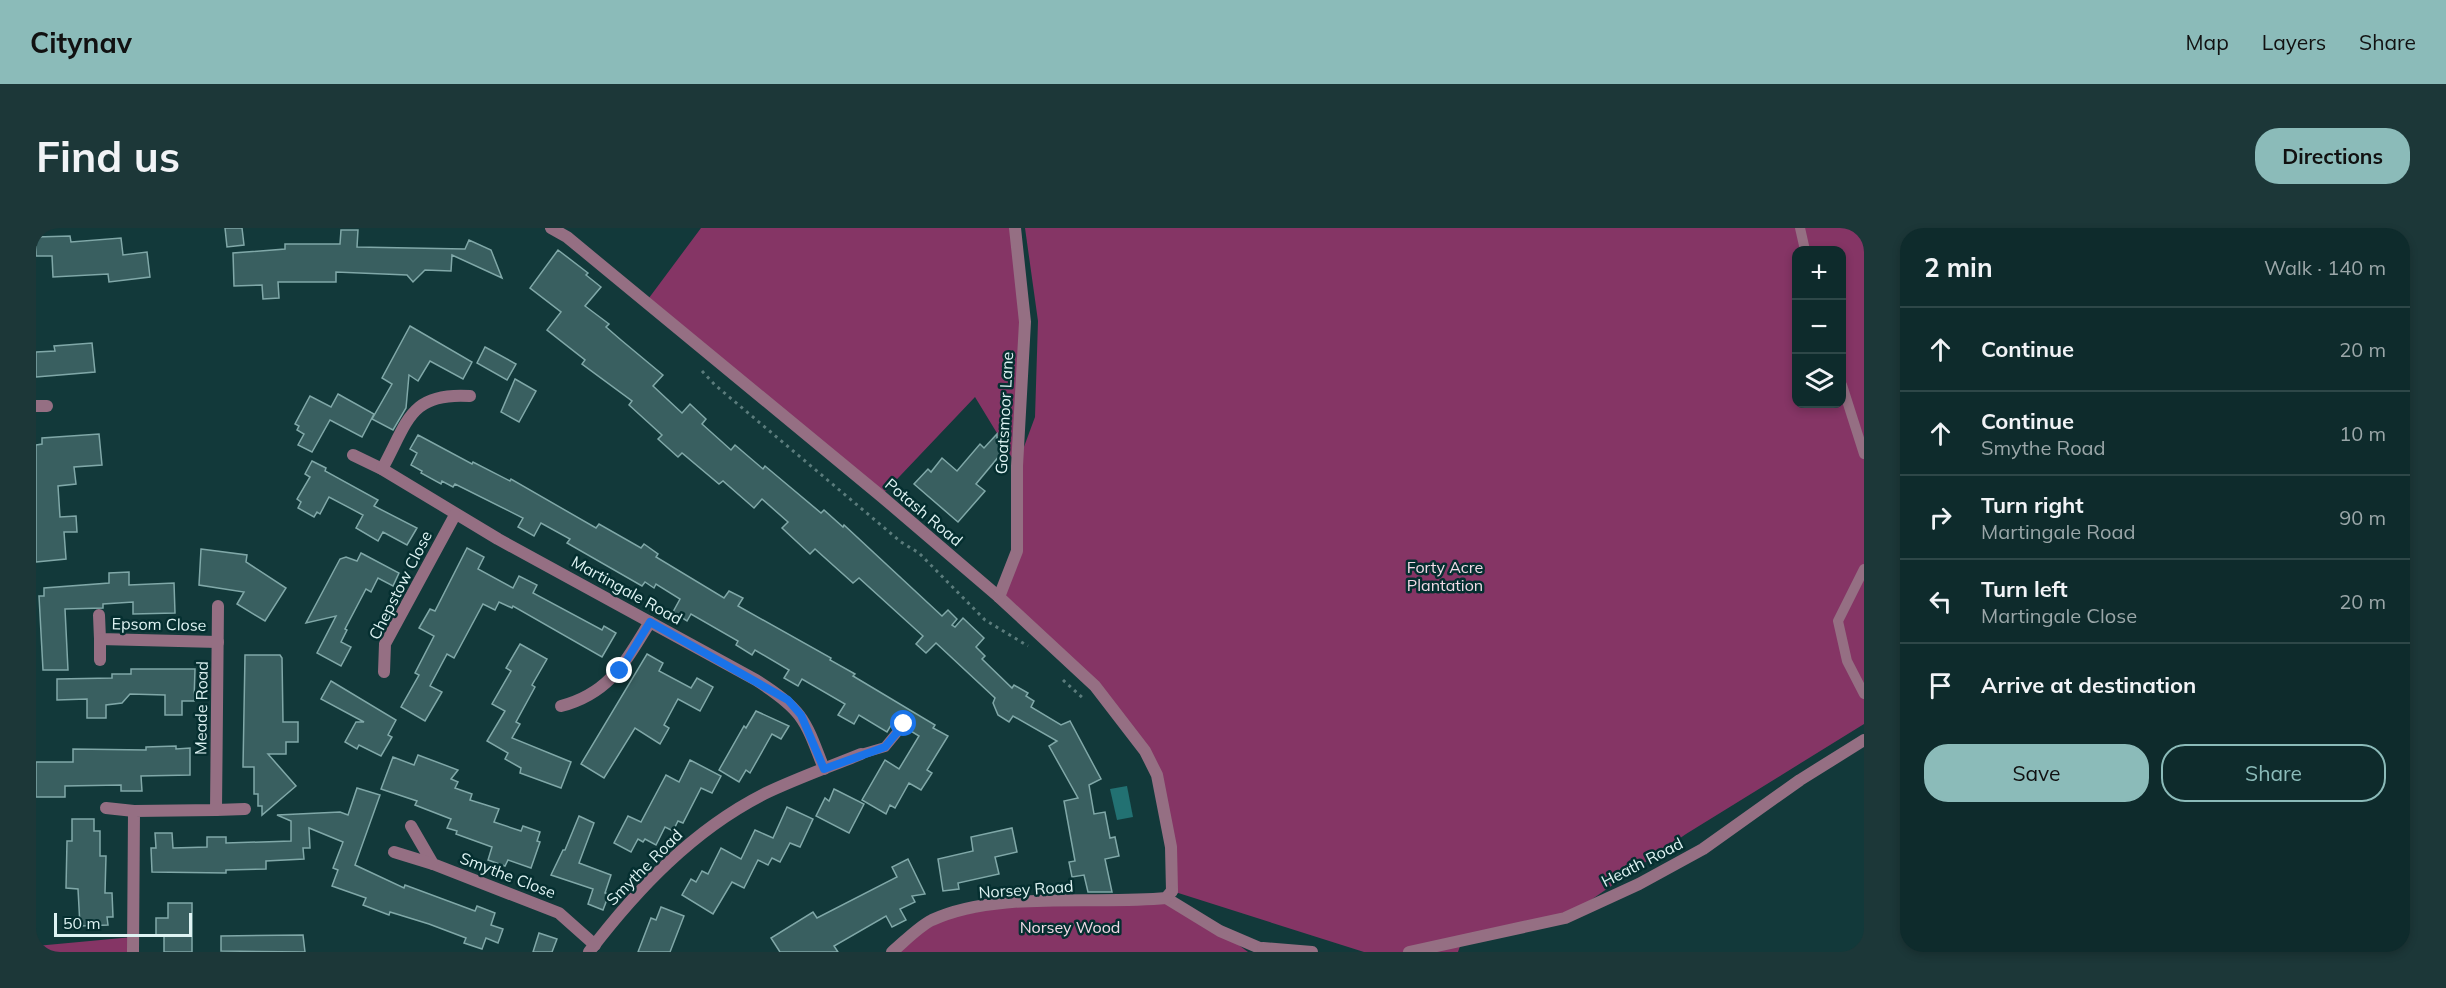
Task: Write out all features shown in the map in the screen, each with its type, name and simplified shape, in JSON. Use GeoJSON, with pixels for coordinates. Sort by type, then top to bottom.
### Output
{"type":"FeatureCollection","features":[{"type":"Feature","properties":{"kind":"street","name":"Potash Road"},"geometry":{"type":"LineString","coordinates":[[551,228],[567,237],[695,342],[999,597],[1095,686],[1145,751],[1157,775],[1166,809],[1169,894]]}},
{"type":"Feature","properties":{"kind":"street","name":"Goatsmoor Lane"},"geometry":{"type":"LineString","coordinates":[[999,597],[1017,551],[1017,466],[1025,322],[1015,228]]}},
{"type":"Feature","properties":{"kind":"street"},"geometry":{"type":"LineString","coordinates":[[382,469],[419,405],[435,396],[470,396]]}},
{"type":"Feature","properties":{"kind":"street","name":"Martingale Road"},"geometry":{"type":"LineString","coordinates":[[353,455],[382,469],[455,515],[788,700],[801,715],[824,769]]}},
{"type":"Feature","properties":{"kind":"street","name":"Chepstow Close"},"geometry":{"type":"LineString","coordinates":[[384,672],[385,644],[455,515]]}},
{"type":"Feature","properties":{"kind":"street","name":"Meade Road"},"geometry":{"type":"LineString","coordinates":[[216,810],[218,606]]}},
{"type":"Feature","properties":{"kind":"street","name":"Epsom Close"},"geometry":{"type":"LineString","coordinates":[[99,615],[100,660]]}},
{"type":"Feature","properties":{"kind":"street"},"geometry":{"type":"LineString","coordinates":[[561,706],[580,701],[599,690],[620,671],[650,622]]}},
{"type":"Feature","properties":{"kind":"street","name":"Epsom Close"},"geometry":{"type":"LineString","coordinates":[[100,639],[218,642]]}},
{"type":"Feature","properties":{"kind":"street","name":"Heath Road"},"geometry":{"type":"LineString","coordinates":[[1409,952],[1565,918],[1640,884],[1703,849],[1800,780],[1864,740]]}},
{"type":"Feature","properties":{"kind":"street","name":"Smythe Road"},"geometry":{"type":"LineString","coordinates":[[592,948],[631,901],[682,849],[719,822],[764,794],[861,754]]}},
{"type":"Feature","properties":{"kind":"street"},"geometry":{"type":"LineString","coordinates":[[106,808],[134,811],[245,809]]}},
{"type":"Feature","properties":{"kind":"street"},"geometry":{"type":"LineString","coordinates":[[133,952],[134,811]]}},
{"type":"Feature","properties":{"kind":"street"},"geometry":{"type":"LineString","coordinates":[[411,826],[433,864]]}},
{"type":"Feature","properties":{"kind":"street","name":"Smythe Close"},"geometry":{"type":"LineString","coordinates":[[394,852],[433,864],[559,913],[592,948]]}},
{"type":"Feature","properties":{"kind":"street"},"geometry":{"type":"LineString","coordinates":[[1169,894],[1220,931],[1266,950],[1312,952]]}},
{"type":"Feature","properties":{"kind":"street","name":"Norsey Road"},"geometry":{"type":"LineString","coordinates":[[892,952],[930,921],[964,909],[1028,902],[1126,902],[1169,894]]}},
{"type":"Feature","properties":{"kind":"lane"},"geometry":{"type":"LineString","coordinates":[[1800,228],[1804,246]]}},
{"type":"Feature","properties":{"kind":"lane"},"geometry":{"type":"LineString","coordinates":[[1846,397],[1864,454]]}},
{"type":"Feature","properties":{"kind":"lane"},"geometry":{"type":"LineString","coordinates":[[1864,569],[1838,621],[1847,661],[1864,694]]}},
{"type":"Feature","properties":{"kind":"lane"},"geometry":{"type":"LineString","coordinates":[[861,754],[885,747],[904,724]]}},
{"type":"Feature","properties":{"kind":"path"},"geometry":{"type":"LineString","coordinates":[[702,370],[715,385],[901,542],[919,553],[985,620],[1036,651]]}},
{"type":"Feature","properties":{"kind":"path"},"geometry":{"type":"LineString","coordinates":[[1058,674],[1079,696],[1089,702]]}},
{"type":"Feature","properties":{"kind":"green space","name":"Forty Acre Plantation"},"geometry":{"type":"Polygon","coordinates":[[[701,228],[1015,228],[1025,322],[1018,463],[1035,417],[1038,321],[1025,228],[1864,228],[1864,724],[1686,834],[1565,918],[1462,940],[1458,952],[1364,952],[1172,891],[1157,775],[1095,686],[999,597],[1017,551],[1017,466],[975,397],[881,496],[646,302],[701,228]]]}},
{"type":"Feature","properties":{"kind":"green space","name":"Norsey Wood"},"geometry":{"type":"Polygon","coordinates":[[[1028,902],[1167,903],[1220,931],[1248,952],[892,952],[930,921],[1028,902]]]}},
{"type":"Feature","properties":{"kind":"green space"},"geometry":{"type":"Polygon","coordinates":[[[133,937],[133,952],[36,952],[36,946],[133,937]]]}},
{"type":"Feature","properties":{"kind":"water"},"geometry":{"type":"Polygon","coordinates":[[[1127,786],[1133,817],[1117,820],[1110,789],[1127,786]]]}},
{"type":"Feature","properties":{"kind":"building"},"geometry":{"type":"Polygon","coordinates":[[[225,228],[242,228],[244,245],[227,247],[225,228]]]}},
{"type":"Feature","properties":{"kind":"building"},"geometry":{"type":"Polygon","coordinates":[[[341,230],[358,230],[357,247],[465,249],[469,240],[491,250],[502,278],[452,255],[451,271],[425,270],[413,282],[407,275],[336,272],[336,282],[278,282],[279,298],[263,299],[262,285],[234,286],[233,253],[285,249],[285,244],[340,244],[341,230]]]}},
{"type":"Feature","properties":{"kind":"building"},"geometry":{"type":"Polygon","coordinates":[[[70,236],[71,242],[121,238],[123,255],[147,252],[150,277],[109,282],[108,274],[53,277],[52,256],[36,256],[36,237],[70,236]]]}},
{"type":"Feature","properties":{"kind":"building"},"geometry":{"type":"Polygon","coordinates":[[[558,250],[588,273],[586,275],[601,287],[585,306],[609,324],[606,327],[663,375],[653,386],[682,413],[690,404],[706,419],[702,424],[731,450],[735,445],[763,469],[765,466],[821,513],[824,510],[843,527],[844,525],[942,616],[948,610],[957,619],[952,625],[955,627],[963,618],[984,638],[976,647],[985,656],[982,659],[1012,688],[1014,685],[1028,693],[1026,696],[1034,701],[1031,707],[1061,725],[1070,721],[1101,779],[1089,785],[1094,814],[1105,812],[1110,838],[1115,837],[1119,856],[1105,859],[1112,892],[1088,892],[1084,875],[1072,877],[1069,862],[1075,861],[1064,801],[1078,798],[1049,746],[1057,741],[1013,716],[1009,722],[998,715],[993,703],[995,698],[936,643],[926,653],[916,644],[923,636],[859,578],[853,583],[815,549],[810,554],[782,528],[788,522],[762,499],[754,508],[723,481],[719,484],[682,453],[678,457],[658,439],[662,435],[629,405],[632,401],[582,364],[585,360],[547,330],[561,312],[530,288],[558,250]]]}},
{"type":"Feature","properties":{"kind":"building"},"geometry":{"type":"Polygon","coordinates":[[[410,326],[472,362],[463,379],[430,361],[418,381],[409,375],[406,408],[393,430],[372,419],[392,384],[382,378],[410,326]]]}},
{"type":"Feature","properties":{"kind":"building"},"geometry":{"type":"Polygon","coordinates":[[[92,343],[95,372],[36,377],[36,352],[55,351],[54,346],[92,343]]]}},
{"type":"Feature","properties":{"kind":"building"},"geometry":{"type":"Polygon","coordinates":[[[485,347],[516,364],[507,380],[477,363],[485,347]]]}},
{"type":"Feature","properties":{"kind":"building"},"geometry":{"type":"Polygon","coordinates":[[[515,379],[536,391],[519,422],[501,412],[515,379]]]}},
{"type":"Feature","properties":{"kind":"building"},"geometry":{"type":"Polygon","coordinates":[[[338,394],[374,414],[362,437],[330,420],[312,452],[298,445],[304,434],[297,430],[299,426],[295,424],[310,396],[331,407],[338,394]]]}},
{"type":"Feature","properties":{"kind":"building"},"geometry":{"type":"Polygon","coordinates":[[[99,434],[102,465],[74,467],[76,484],[58,486],[60,517],[76,516],[77,532],[64,532],[66,559],[36,562],[36,445],[42,444],[42,438],[99,434]]]}},
{"type":"Feature","properties":{"kind":"building"},"geometry":{"type":"Polygon","coordinates":[[[997,434],[997,442],[1005,449],[976,484],[985,491],[958,522],[914,484],[928,469],[931,472],[942,458],[957,471],[980,444],[984,448],[997,434]]]}},
{"type":"Feature","properties":{"kind":"building"},"geometry":{"type":"Polygon","coordinates":[[[418,435],[472,464],[473,462],[510,481],[511,479],[596,528],[599,524],[641,548],[644,544],[658,554],[656,557],[724,598],[729,591],[743,598],[738,606],[831,658],[830,660],[855,674],[853,676],[935,725],[933,728],[948,736],[927,770],[932,773],[921,790],[909,783],[895,808],[890,805],[886,814],[862,800],[885,760],[899,769],[919,736],[909,730],[911,725],[908,718],[902,717],[894,720],[887,732],[859,715],[854,724],[838,715],[845,704],[802,679],[798,686],[784,678],[789,670],[755,650],[752,655],[736,645],[738,641],[691,614],[687,621],[673,612],[680,599],[656,584],[654,588],[645,582],[642,586],[567,543],[570,539],[541,523],[534,536],[518,527],[523,518],[455,484],[453,487],[442,481],[441,484],[421,473],[422,471],[411,465],[417,453],[410,449],[418,435]]]}},
{"type":"Feature","properties":{"kind":"building"},"geometry":{"type":"Polygon","coordinates":[[[312,461],[326,468],[325,471],[378,500],[374,506],[417,528],[407,545],[383,532],[378,541],[356,528],[363,515],[329,497],[320,514],[317,512],[314,517],[298,508],[301,502],[297,499],[310,477],[305,474],[312,461]]]}},
{"type":"Feature","properties":{"kind":"building"},"geometry":{"type":"Polygon","coordinates":[[[467,548],[484,557],[478,569],[513,588],[519,576],[537,585],[533,593],[602,630],[604,626],[616,633],[602,657],[513,606],[512,608],[499,602],[495,610],[483,604],[454,658],[447,654],[430,686],[442,692],[425,721],[401,707],[419,675],[415,673],[434,636],[419,628],[430,609],[435,611],[467,548]]]}},
{"type":"Feature","properties":{"kind":"building"},"geometry":{"type":"Polygon","coordinates":[[[201,549],[247,555],[246,562],[286,588],[265,621],[237,604],[244,592],[199,585],[201,549]]]}},
{"type":"Feature","properties":{"kind":"building"},"geometry":{"type":"Polygon","coordinates":[[[361,553],[399,573],[393,586],[378,578],[371,592],[366,589],[345,629],[347,630],[341,642],[351,647],[341,666],[317,653],[336,616],[306,623],[340,559],[346,557],[357,561],[361,553]]]}},
{"type":"Feature","properties":{"kind":"building"},"geometry":{"type":"Polygon","coordinates":[[[129,572],[129,585],[174,583],[175,613],[133,614],[133,602],[103,604],[103,608],[65,609],[68,670],[43,670],[39,596],[44,596],[44,588],[109,583],[109,573],[129,572]]]}},
{"type":"Feature","properties":{"kind":"building"},"geometry":{"type":"Polygon","coordinates":[[[520,644],[547,659],[532,685],[535,687],[516,722],[520,724],[512,738],[571,762],[561,788],[520,773],[521,768],[505,759],[508,753],[487,741],[505,711],[492,704],[511,671],[506,668],[520,644]]]}},
{"type":"Feature","properties":{"kind":"building"},"geometry":{"type":"Polygon","coordinates":[[[647,654],[663,663],[659,671],[691,688],[697,678],[713,687],[700,711],[678,699],[664,725],[669,728],[660,744],[635,728],[604,778],[581,764],[647,654]]]}},
{"type":"Feature","properties":{"kind":"building"},"geometry":{"type":"Polygon","coordinates":[[[245,655],[280,655],[282,658],[283,722],[298,722],[298,742],[286,742],[286,754],[268,754],[296,786],[262,815],[262,806],[258,806],[258,794],[254,794],[254,767],[243,767],[245,655]]]}},
{"type":"Feature","properties":{"kind":"building"},"geometry":{"type":"Polygon","coordinates":[[[131,669],[195,669],[194,701],[182,701],[182,715],[165,715],[165,695],[130,694],[122,703],[106,705],[106,718],[87,718],[87,699],[57,700],[57,679],[112,678],[112,674],[131,674],[131,669]]]}},
{"type":"Feature","properties":{"kind":"building"},"geometry":{"type":"Polygon","coordinates":[[[331,681],[396,720],[388,735],[392,737],[381,756],[359,745],[357,749],[345,742],[356,722],[364,722],[321,699],[331,681]]]}},
{"type":"Feature","properties":{"kind":"building"},"geometry":{"type":"Polygon","coordinates":[[[756,711],[789,726],[781,739],[772,734],[750,773],[746,770],[739,782],[719,770],[744,726],[746,728],[756,711]]]}},
{"type":"Feature","properties":{"kind":"building"},"geometry":{"type":"Polygon","coordinates":[[[176,746],[176,749],[190,748],[190,775],[141,776],[142,791],[121,791],[121,785],[65,786],[65,797],[36,797],[36,762],[73,762],[73,749],[146,750],[146,747],[176,746]]]}},
{"type":"Feature","properties":{"kind":"building"},"geometry":{"type":"Polygon","coordinates":[[[418,755],[458,770],[451,779],[458,782],[455,788],[472,794],[470,800],[499,809],[494,822],[521,831],[523,826],[540,832],[537,841],[540,842],[531,868],[508,860],[505,866],[488,860],[492,847],[456,834],[457,831],[447,828],[451,819],[415,805],[417,801],[381,789],[393,757],[414,765],[418,755]]]}},
{"type":"Feature","properties":{"kind":"building"},"geometry":{"type":"Polygon","coordinates":[[[690,760],[721,776],[712,793],[701,788],[683,823],[678,821],[673,831],[665,827],[656,845],[645,839],[643,842],[638,839],[631,852],[614,843],[628,816],[641,822],[666,775],[679,782],[690,760]]]}},
{"type":"Feature","properties":{"kind":"building"},"geometry":{"type":"Polygon","coordinates":[[[357,788],[380,795],[355,865],[404,888],[405,885],[475,911],[477,906],[495,913],[491,925],[503,929],[498,943],[486,938],[482,949],[464,943],[466,938],[429,924],[390,912],[389,915],[363,905],[366,898],[332,886],[338,870],[333,868],[343,842],[309,828],[310,848],[303,848],[304,859],[266,861],[266,869],[226,870],[226,873],[152,872],[151,848],[156,848],[155,833],[172,833],[173,848],[207,847],[207,837],[226,837],[226,843],[291,841],[291,821],[277,815],[340,812],[348,815],[357,788]]]}},
{"type":"Feature","properties":{"kind":"building"},"geometry":{"type":"Polygon","coordinates":[[[834,789],[864,804],[849,833],[816,816],[825,798],[829,801],[834,789]]]}},
{"type":"Feature","properties":{"kind":"building"},"geometry":{"type":"Polygon","coordinates":[[[787,807],[813,819],[800,847],[790,843],[780,862],[772,858],[768,865],[758,860],[744,888],[732,882],[713,914],[682,895],[691,879],[696,882],[702,871],[708,874],[721,848],[741,859],[755,830],[773,838],[787,807]]]}},
{"type":"Feature","properties":{"kind":"building"},"geometry":{"type":"Polygon","coordinates":[[[579,816],[594,823],[579,863],[611,875],[605,893],[609,894],[603,910],[588,904],[593,889],[551,875],[565,850],[579,816]]]}},
{"type":"Feature","properties":{"kind":"building"},"geometry":{"type":"Polygon","coordinates":[[[72,819],[94,819],[94,831],[100,831],[100,856],[106,856],[105,893],[112,893],[113,917],[107,917],[108,925],[80,926],[78,889],[66,888],[67,841],[72,841],[72,819]]]}},
{"type":"Feature","properties":{"kind":"building"},"geometry":{"type":"Polygon","coordinates":[[[1012,828],[1017,852],[995,857],[999,874],[958,883],[959,889],[943,891],[938,859],[973,851],[971,837],[1012,828]]]}},
{"type":"Feature","properties":{"kind":"building"},"geometry":{"type":"Polygon","coordinates":[[[908,859],[925,894],[912,896],[915,902],[900,909],[906,920],[892,927],[886,916],[834,946],[838,952],[780,952],[771,938],[813,912],[817,918],[897,877],[892,867],[908,859]]]}},
{"type":"Feature","properties":{"kind":"building"},"geometry":{"type":"Polygon","coordinates":[[[168,903],[192,903],[192,952],[164,952],[164,936],[156,936],[156,918],[168,918],[168,903]]]}},
{"type":"Feature","properties":{"kind":"building"},"geometry":{"type":"Polygon","coordinates":[[[661,907],[684,916],[670,952],[638,952],[651,918],[656,920],[661,907]]]}},
{"type":"Feature","properties":{"kind":"building"},"geometry":{"type":"Polygon","coordinates":[[[539,933],[557,939],[552,952],[533,952],[539,933]]]}},
{"type":"Feature","properties":{"kind":"building"},"geometry":{"type":"Polygon","coordinates":[[[303,935],[305,952],[221,951],[221,936],[303,935]]]}},
{"type":"Feature","properties":{"kind":"route"},"geometry":{"type":"LineString","coordinates":[[620,671],[650,622],[788,700],[801,715],[824,769],[885,747],[896,737],[904,724]]}}]}
